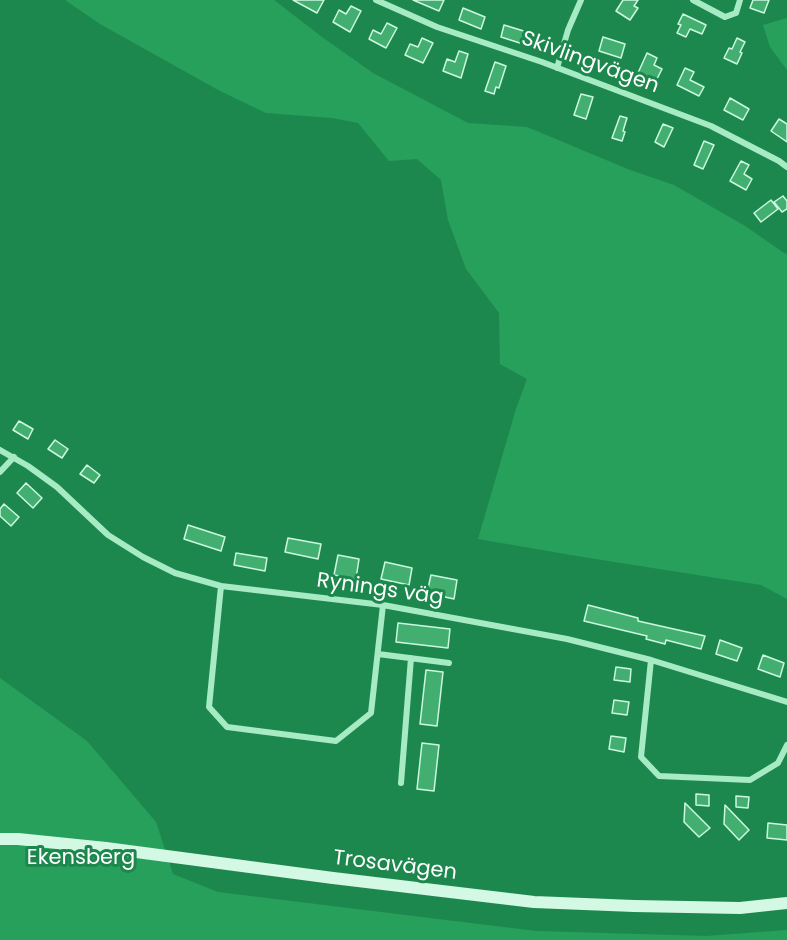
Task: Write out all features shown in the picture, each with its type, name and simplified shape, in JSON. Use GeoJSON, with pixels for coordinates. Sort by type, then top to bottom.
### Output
{"type":"FeatureCollection","features":[{"type":"Feature","properties":{"kind":"main road","name":"Trosavägen"},"geometry":{"type":"LineString","coordinates":[[0,839],[106,848],[333,879],[534,902],[741,908],[787,903]]}},
{"type":"Feature","properties":{"kind":"street","name":"Skivlingvägen"},"geometry":{"type":"LineString","coordinates":[[376,0],[437,27],[557,68],[711,126],[787,167]]}},
{"type":"Feature","properties":{"kind":"street"},"geometry":{"type":"LineString","coordinates":[[557,68],[568,30],[581,0]]}},
{"type":"Feature","properties":{"kind":"street"},"geometry":{"type":"LineString","coordinates":[[693,0],[725,16],[736,13],[740,0]]}},
{"type":"Feature","properties":{"kind":"street","name":"Rynings väg"},"geometry":{"type":"LineString","coordinates":[[0,450],[28,466],[57,487],[108,535],[143,557],[175,573],[221,586],[383,605],[567,639],[651,660],[787,702]]}},
{"type":"Feature","properties":{"kind":"street"},"geometry":{"type":"LineString","coordinates":[[0,472],[14,458]]}},
{"type":"Feature","properties":{"kind":"street"},"geometry":{"type":"LineString","coordinates":[[221,586],[209,707],[227,727],[336,741],[371,713],[383,605]]}},
{"type":"Feature","properties":{"kind":"street"},"geometry":{"type":"LineString","coordinates":[[378,654],[449,663]]}},
{"type":"Feature","properties":{"kind":"street"},"geometry":{"type":"LineString","coordinates":[[401,783],[411,658]]}},
{"type":"Feature","properties":{"kind":"street"},"geometry":{"type":"LineString","coordinates":[[651,660],[641,757],[659,776],[750,780],[778,764],[787,745]]}},
{"type":"Feature","properties":{"kind":"green space"},"geometry":{"type":"Polygon","coordinates":[[[65,0],[274,0],[373,73],[468,123],[527,127],[630,170],[674,185],[745,226],[787,254],[787,599],[761,585],[478,539],[527,379],[500,364],[499,313],[466,269],[448,220],[441,180],[417,159],[389,161],[358,123],[332,118],[266,113],[220,91],[100,24],[65,0]]]}},
{"type":"Feature","properties":{"kind":"green space"},"geometry":{"type":"Polygon","coordinates":[[[787,18],[787,70],[770,47],[763,25],[787,18]]]}},
{"type":"Feature","properties":{"kind":"green space","name":"Ekensberg"},"geometry":{"type":"Polygon","coordinates":[[[0,678],[87,741],[156,822],[173,874],[218,892],[536,931],[707,936],[787,930],[787,940],[0,940],[0,678]]]}},
{"type":"Feature","properties":{"kind":"building"},"geometry":{"type":"Polygon","coordinates":[[[293,0],[324,0],[317,13],[293,0]]]}},
{"type":"Feature","properties":{"kind":"building"},"geometry":{"type":"Polygon","coordinates":[[[413,0],[444,0],[439,11],[413,0]]]}},
{"type":"Feature","properties":{"kind":"building"},"geometry":{"type":"Polygon","coordinates":[[[623,0],[638,0],[634,6],[638,8],[630,20],[616,11],[623,0]]]}},
{"type":"Feature","properties":{"kind":"building"},"geometry":{"type":"Polygon","coordinates":[[[753,0],[769,0],[764,13],[750,8],[753,0]]]}},
{"type":"Feature","properties":{"kind":"building"},"geometry":{"type":"Polygon","coordinates":[[[351,6],[361,11],[350,32],[333,22],[339,10],[346,14],[351,6]]]}},
{"type":"Feature","properties":{"kind":"building"},"geometry":{"type":"Polygon","coordinates":[[[463,8],[485,17],[481,29],[459,20],[463,8]]]}},
{"type":"Feature","properties":{"kind":"building"},"geometry":{"type":"Polygon","coordinates":[[[683,14],[706,25],[702,34],[690,29],[686,37],[677,33],[683,14]]]}},
{"type":"Feature","properties":{"kind":"building"},"geometry":{"type":"Polygon","coordinates":[[[387,23],[397,28],[386,48],[369,39],[373,30],[381,34],[387,23]]]}},
{"type":"Feature","properties":{"kind":"building"},"geometry":{"type":"Polygon","coordinates":[[[504,25],[527,32],[523,44],[501,37],[504,25]]]}},
{"type":"Feature","properties":{"kind":"building"},"geometry":{"type":"Polygon","coordinates":[[[603,37],[625,44],[621,58],[599,51],[603,37]]]}},
{"type":"Feature","properties":{"kind":"building"},"geometry":{"type":"Polygon","coordinates":[[[422,38],[433,43],[423,63],[405,55],[410,44],[418,47],[422,38]]]}},
{"type":"Feature","properties":{"kind":"building"},"geometry":{"type":"Polygon","coordinates":[[[737,38],[745,42],[737,64],[724,58],[729,48],[732,49],[737,38]]]}},
{"type":"Feature","properties":{"kind":"building"},"geometry":{"type":"Polygon","coordinates":[[[459,51],[468,54],[461,78],[443,71],[447,59],[455,62],[459,51]]]}},
{"type":"Feature","properties":{"kind":"building"},"geometry":{"type":"Polygon","coordinates":[[[647,53],[657,58],[654,65],[662,69],[656,81],[638,73],[647,53]]]}},
{"type":"Feature","properties":{"kind":"building"},"geometry":{"type":"Polygon","coordinates":[[[495,62],[506,66],[499,88],[496,87],[494,94],[485,91],[495,62]]]}},
{"type":"Feature","properties":{"kind":"building"},"geometry":{"type":"Polygon","coordinates":[[[685,68],[694,72],[690,80],[704,87],[699,96],[677,85],[685,68]]]}},
{"type":"Feature","properties":{"kind":"building"},"geometry":{"type":"Polygon","coordinates":[[[581,94],[593,97],[586,119],[574,115],[581,94]]]}},
{"type":"Feature","properties":{"kind":"building"},"geometry":{"type":"Polygon","coordinates":[[[730,98],[749,109],[743,120],[724,110],[730,98]]]}},
{"type":"Feature","properties":{"kind":"building"},"geometry":{"type":"Polygon","coordinates":[[[620,116],[627,118],[622,141],[612,138],[620,116]]]}},
{"type":"Feature","properties":{"kind":"building"},"geometry":{"type":"Polygon","coordinates":[[[779,119],[787,124],[787,142],[771,131],[779,119]]]}},
{"type":"Feature","properties":{"kind":"building"},"geometry":{"type":"Polygon","coordinates":[[[663,124],[673,128],[664,147],[655,142],[663,124]]]}},
{"type":"Feature","properties":{"kind":"building"},"geometry":{"type":"Polygon","coordinates":[[[704,141],[714,145],[703,169],[694,165],[704,141]]]}},
{"type":"Feature","properties":{"kind":"building"},"geometry":{"type":"Polygon","coordinates":[[[741,161],[749,165],[744,174],[752,179],[746,190],[730,181],[741,161]]]}},
{"type":"Feature","properties":{"kind":"building"},"geometry":{"type":"Polygon","coordinates":[[[783,196],[787,201],[787,209],[782,212],[774,202],[783,196]]]}},
{"type":"Feature","properties":{"kind":"building"},"geometry":{"type":"Polygon","coordinates":[[[771,200],[778,209],[761,222],[754,213],[771,200]]]}},
{"type":"Feature","properties":{"kind":"building"},"geometry":{"type":"Polygon","coordinates":[[[19,421],[33,429],[28,439],[13,430],[19,421]]]}},
{"type":"Feature","properties":{"kind":"building"},"geometry":{"type":"Polygon","coordinates":[[[55,440],[68,449],[62,458],[48,449],[55,440]]]}},
{"type":"Feature","properties":{"kind":"building"},"geometry":{"type":"Polygon","coordinates":[[[87,465],[100,475],[94,483],[80,474],[87,465]]]}},
{"type":"Feature","properties":{"kind":"building"},"geometry":{"type":"Polygon","coordinates":[[[26,483],[42,498],[33,508],[17,493],[26,483]]]}},
{"type":"Feature","properties":{"kind":"building"},"geometry":{"type":"Polygon","coordinates":[[[4,504],[19,517],[11,526],[0,516],[0,509],[4,504]]]}},
{"type":"Feature","properties":{"kind":"building"},"geometry":{"type":"Polygon","coordinates":[[[188,525],[225,537],[221,551],[184,539],[188,525]]]}},
{"type":"Feature","properties":{"kind":"building"},"geometry":{"type":"Polygon","coordinates":[[[288,538],[321,544],[318,559],[285,552],[288,538]]]}},
{"type":"Feature","properties":{"kind":"building"},"geometry":{"type":"Polygon","coordinates":[[[236,553],[267,558],[265,571],[234,565],[236,553]]]}},
{"type":"Feature","properties":{"kind":"building"},"geometry":{"type":"Polygon","coordinates":[[[338,555],[359,559],[356,579],[334,575],[338,555]]]}},
{"type":"Feature","properties":{"kind":"building"},"geometry":{"type":"Polygon","coordinates":[[[385,562],[412,568],[409,585],[381,579],[385,562]]]}},
{"type":"Feature","properties":{"kind":"building"},"geometry":{"type":"Polygon","coordinates":[[[431,575],[457,580],[454,599],[427,593],[431,575]]]}},
{"type":"Feature","properties":{"kind":"building"},"geometry":{"type":"Polygon","coordinates":[[[588,605],[638,618],[638,621],[705,636],[701,649],[666,640],[665,644],[646,639],[647,636],[584,621],[588,605]]]}},
{"type":"Feature","properties":{"kind":"building"},"geometry":{"type":"Polygon","coordinates":[[[398,623],[450,629],[448,648],[396,642],[398,623]]]}},
{"type":"Feature","properties":{"kind":"building"},"geometry":{"type":"Polygon","coordinates":[[[720,640],[742,648],[737,661],[716,654],[720,640]]]}},
{"type":"Feature","properties":{"kind":"building"},"geometry":{"type":"Polygon","coordinates":[[[763,655],[784,663],[780,677],[758,669],[763,655]]]}},
{"type":"Feature","properties":{"kind":"building"},"geometry":{"type":"Polygon","coordinates":[[[616,667],[631,669],[630,682],[614,680],[616,667]]]}},
{"type":"Feature","properties":{"kind":"building"},"geometry":{"type":"Polygon","coordinates":[[[426,670],[443,672],[437,726],[420,724],[426,670]]]}},
{"type":"Feature","properties":{"kind":"building"},"geometry":{"type":"Polygon","coordinates":[[[614,700],[629,702],[627,715],[612,713],[614,700]]]}},
{"type":"Feature","properties":{"kind":"building"},"geometry":{"type":"Polygon","coordinates":[[[611,736],[626,738],[624,752],[609,749],[611,736]]]}},
{"type":"Feature","properties":{"kind":"building"},"geometry":{"type":"Polygon","coordinates":[[[422,743],[439,745],[434,791],[417,789],[422,743]]]}},
{"type":"Feature","properties":{"kind":"building"},"geometry":{"type":"Polygon","coordinates":[[[696,794],[709,795],[709,806],[696,805],[696,794]]]}},
{"type":"Feature","properties":{"kind":"building"},"geometry":{"type":"Polygon","coordinates":[[[736,796],[749,797],[748,808],[736,807],[736,796]]]}},
{"type":"Feature","properties":{"kind":"building"},"geometry":{"type":"Polygon","coordinates":[[[685,803],[710,828],[699,837],[684,822],[685,803]]]}},
{"type":"Feature","properties":{"kind":"building"},"geometry":{"type":"Polygon","coordinates":[[[725,805],[749,830],[739,840],[724,824],[725,805]]]}},
{"type":"Feature","properties":{"kind":"building"},"geometry":{"type":"Polygon","coordinates":[[[768,823],[787,825],[787,840],[767,838],[768,823]]]}}]}
